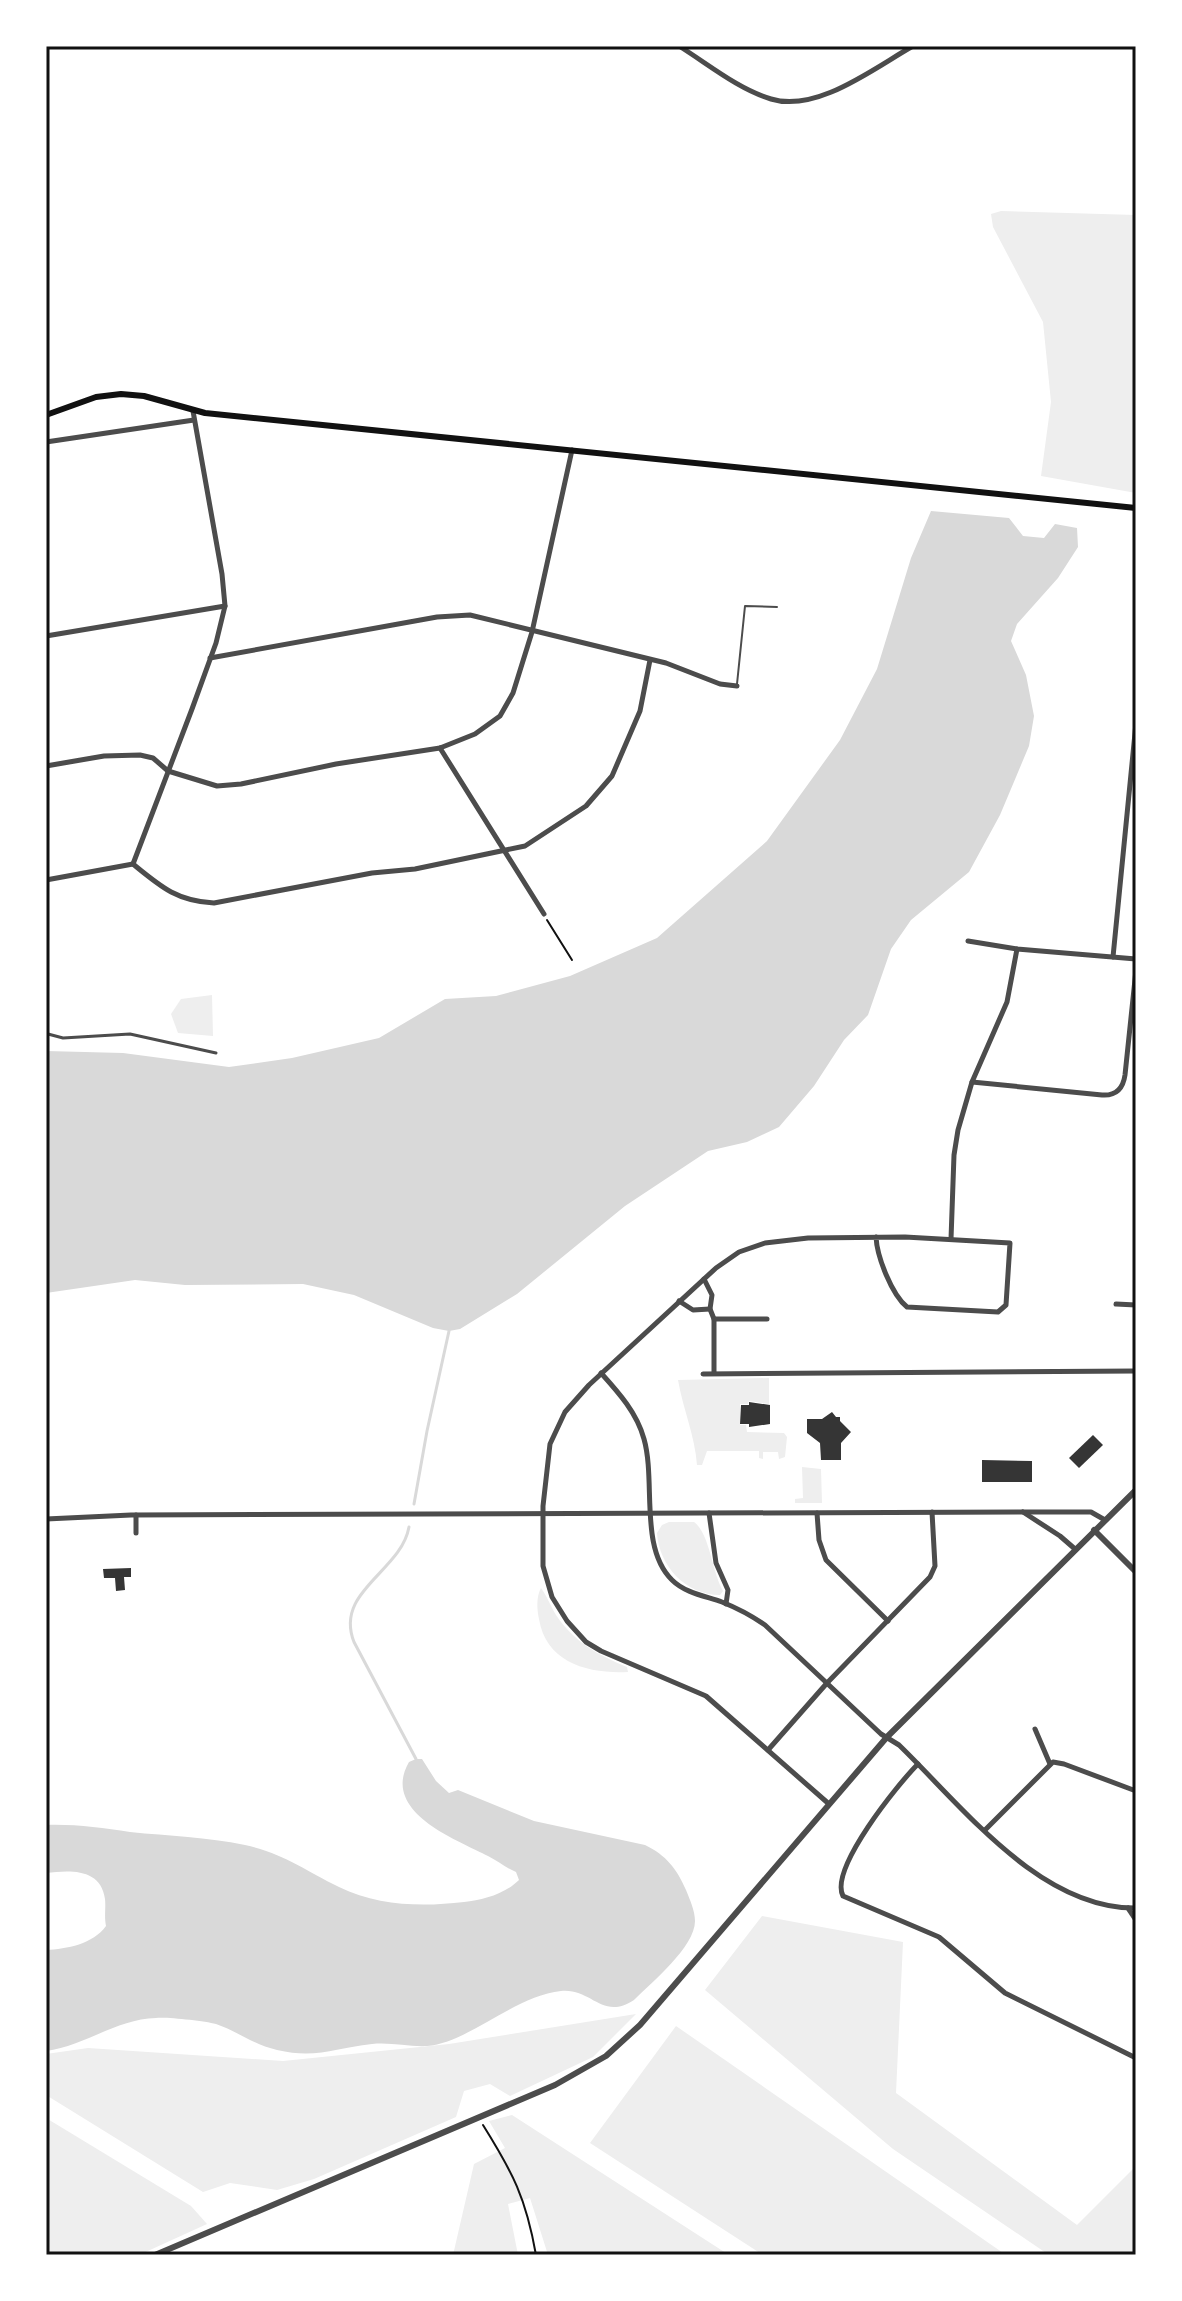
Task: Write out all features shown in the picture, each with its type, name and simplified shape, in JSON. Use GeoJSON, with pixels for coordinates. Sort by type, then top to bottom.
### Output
{"type":"FeatureCollection","features":[{"type":"Feature","properties":{"kind":"main road"},"geometry":{"type":"LineString","coordinates":[[46,415],[96,397],[121,394],[144,396],[193,411],[1136,508]]}},
{"type":"Feature","properties":{"kind":"street"},"geometry":{"type":"LineString","coordinates":[[679,46],[759,94],[778,101],[795,102],[826,94],[913,46]]}},
{"type":"Feature","properties":{"kind":"street"},"geometry":{"type":"LineString","coordinates":[[133,864],[210,658],[225,606],[193,411]]}},
{"type":"Feature","properties":{"kind":"street"},"geometry":{"type":"LineString","coordinates":[[46,442],[194,420]]}},
{"type":"Feature","properties":{"kind":"street"},"geometry":{"type":"LineString","coordinates":[[46,766],[125,754],[153,758],[168,771],[217,786],[440,748],[475,734],[500,716],[513,693],[532,632],[572,450]]}},
{"type":"Feature","properties":{"kind":"street"},"geometry":{"type":"LineString","coordinates":[[46,636],[225,606]]}},
{"type":"Feature","properties":{"kind":"street"},"geometry":{"type":"LineString","coordinates":[[210,658],[437,617],[470,615],[666,663],[720,684],[737,686]]}},
{"type":"Feature","properties":{"kind":"street"},"geometry":{"type":"LineString","coordinates":[[46,880],[133,864],[165,890],[183,899],[214,903],[372,873],[415,869],[525,846],[570,819],[612,776],[640,711],[650,660]]}},
{"type":"Feature","properties":{"kind":"street"},"geometry":{"type":"LineString","coordinates":[[1113,957],[1136,723]]}},
{"type":"Feature","properties":{"kind":"street"},"geometry":{"type":"LineString","coordinates":[[440,748],[544,914]]}},
{"type":"Feature","properties":{"kind":"street"},"geometry":{"type":"LineString","coordinates":[[968,941],[1017,949],[1136,959]]}},
{"type":"Feature","properties":{"kind":"street"},"geometry":{"type":"LineString","coordinates":[[951,1239],[954,1155],[964,1105],[1004,1010],[1017,949]]}},
{"type":"Feature","properties":{"kind":"street"},"geometry":{"type":"LineString","coordinates":[[972,1082],[1098,1095],[1116,1093],[1123,1086],[1125,1075],[1136,970]]}},
{"type":"Feature","properties":{"kind":"street"},"geometry":{"type":"LineString","coordinates":[[48,1034],[63,1038],[130,1034],[216,1053]]}},
{"type":"Feature","properties":{"kind":"street"},"geometry":{"type":"LineString","coordinates":[[829,1804],[706,1696],[601,1651],[573,1630],[556,1605],[546,1582],[543,1514],[546,1465],[554,1434],[570,1406],[601,1373],[732,1256],[757,1245],[798,1239],[876,1237],[1010,1243],[1004,1309],[995,1312],[904,1305],[880,1258],[876,1237]]}},
{"type":"Feature","properties":{"kind":"street"},"geometry":{"type":"LineString","coordinates":[[704,1279],[711,1290],[714,1373]]}},
{"type":"Feature","properties":{"kind":"street"},"geometry":{"type":"LineString","coordinates":[[679,1301],[693,1310],[710,1309]]}},
{"type":"Feature","properties":{"kind":"street"},"geometry":{"type":"LineString","coordinates":[[1116,1304],[1136,1305]]}},
{"type":"Feature","properties":{"kind":"street"},"geometry":{"type":"LineString","coordinates":[[714,1319],[767,1319]]}},
{"type":"Feature","properties":{"kind":"street"},"geometry":{"type":"LineString","coordinates":[[703,1374],[1136,1371]]}},
{"type":"Feature","properties":{"kind":"street"},"geometry":{"type":"LineString","coordinates":[[601,1373],[630,1408],[641,1430],[647,1453],[654,1549],[667,1574],[683,1588],[726,1604],[765,1625],[918,1764],[985,1830],[1057,1888],[1097,1903],[1136,1908]]}},
{"type":"Feature","properties":{"kind":"street"},"geometry":{"type":"LineString","coordinates":[[155,2255],[564,2080],[596,2063],[617,2047],[666,1996],[887,1737],[1136,1490]]}},
{"type":"Feature","properties":{"kind":"street"},"geometry":{"type":"LineString","coordinates":[[768,1750],[827,1683],[927,1581],[934,1570],[932,1512]]}},
{"type":"Feature","properties":{"kind":"street"},"geometry":{"type":"LineString","coordinates":[[1022,1512],[1075,1549]]}},
{"type":"Feature","properties":{"kind":"street"},"geometry":{"type":"LineString","coordinates":[[46,1519],[136,1515],[1091,1512],[1105,1520]]}},
{"type":"Feature","properties":{"kind":"street"},"geometry":{"type":"LineString","coordinates":[[709,1513],[717,1569],[728,1590],[726,1604]]}},
{"type":"Feature","properties":{"kind":"street"},"geometry":{"type":"LineString","coordinates":[[817,1513],[819,1540],[826,1560],[888,1621]]}},
{"type":"Feature","properties":{"kind":"street"},"geometry":{"type":"LineString","coordinates":[[136,1515],[136,1533]]}},
{"type":"Feature","properties":{"kind":"street"},"geometry":{"type":"LineString","coordinates":[[1094,1530],[1136,1572]]}},
{"type":"Feature","properties":{"kind":"street"},"geometry":{"type":"LineString","coordinates":[[1035,1729],[1050,1764]]}},
{"type":"Feature","properties":{"kind":"street"},"geometry":{"type":"LineString","coordinates":[[918,1764],[889,1796],[861,1838],[841,1878],[843,1896],[939,1937],[1005,1993],[1136,2058]]}},
{"type":"Feature","properties":{"kind":"street"},"geometry":{"type":"LineString","coordinates":[[985,1830],[1050,1764],[1064,1764],[1136,1791]]}},
{"type":"Feature","properties":{"kind":"street"},"geometry":{"type":"LineString","coordinates":[[1128,1908],[1136,1920]]}},
{"type":"Feature","properties":{"kind":"lane"},"geometry":{"type":"LineString","coordinates":[[737,686],[745,606],[777,607]]}},
{"type":"Feature","properties":{"kind":"path"},"geometry":{"type":"LineString","coordinates":[[544,914],[572,960]]}},
{"type":"Feature","properties":{"kind":"path"},"geometry":{"type":"LineString","coordinates":[[478,2117],[510,2168],[523,2197],[536,2255]]}},
{"type":"Feature","properties":{"kind":"shaded area"},"geometry":{"type":"Polygon","coordinates":[[[1001,211],[1136,215],[1136,493],[1041,476],[1051,402],[1043,322],[993,227],[991,214],[1001,211]]]}},
{"type":"Feature","properties":{"kind":"shaded area"},"geometry":{"type":"Polygon","coordinates":[[[931,511],[1009,518],[1023,536],[1044,538],[1055,524],[1077,528],[1078,547],[1058,578],[1017,624],[1011,641],[1026,675],[1034,716],[1029,746],[1000,815],[969,872],[911,920],[891,949],[868,1015],[844,1040],[814,1086],[779,1127],[747,1142],[708,1151],[625,1206],[517,1294],[460,1329],[449,1331],[433,1328],[354,1295],[303,1284],[185,1285],[135,1280],[46,1293],[46,1051],[123,1053],[229,1067],[292,1058],[379,1038],[445,999],[496,996],[570,976],[657,938],[767,841],[840,740],[877,669],[911,558],[931,511]]]}},
{"type":"Feature","properties":{"kind":"shaded area"},"geometry":{"type":"Polygon","coordinates":[[[212,995],[213,1036],[178,1033],[171,1014],[181,999],[212,995]]]}},
{"type":"Feature","properties":{"kind":"shaded area"},"geometry":{"type":"Polygon","coordinates":[[[769,1378],[769,1404],[749,1401],[748,1404],[740,1404],[740,1425],[746,1425],[747,1432],[784,1433],[787,1437],[785,1457],[779,1459],[778,1452],[763,1452],[763,1459],[759,1458],[759,1451],[707,1451],[702,1465],[697,1465],[678,1380],[769,1378]]]}},
{"type":"Feature","properties":{"kind":"shaded area"},"geometry":{"type":"Polygon","coordinates":[[[802,1467],[821,1469],[822,1503],[795,1503],[795,1499],[803,1498],[802,1467]]]}},
{"type":"Feature","properties":{"kind":"shaded area"},"geometry":{"type":"Polygon","coordinates":[[[694,1522],[704,1535],[723,1591],[720,1595],[696,1590],[669,1567],[657,1533],[662,1525],[694,1522]]]}},
{"type":"Feature","properties":{"kind":"shaded area"},"geometry":{"type":"Polygon","coordinates":[[[541,1588],[556,1615],[571,1633],[597,1652],[627,1667],[628,1672],[585,1668],[560,1656],[543,1634],[537,1603],[541,1588]]]}},
{"type":"Feature","properties":{"kind":"shaded area"},"geometry":{"type":"Polygon","coordinates":[[[422,1759],[436,1781],[449,1793],[458,1790],[534,1821],[645,1845],[659,1853],[679,1876],[694,1913],[693,1931],[688,1942],[661,1974],[634,2000],[623,2006],[605,2006],[581,1994],[561,1991],[526,2001],[459,2037],[427,2046],[379,2044],[314,2053],[291,2052],[261,2045],[216,2024],[162,2018],[128,2023],[74,2044],[46,2051],[46,1950],[71,1947],[87,1941],[106,1926],[105,1899],[97,1881],[83,1873],[46,1873],[46,1825],[202,1838],[245,1845],[283,1858],[354,1893],[400,1904],[471,1901],[493,1896],[513,1885],[519,1880],[516,1872],[442,1832],[413,1809],[405,1796],[403,1780],[409,1762],[422,1759]]]}},
{"type":"Feature","properties":{"kind":"shaded area"},"geometry":{"type":"Polygon","coordinates":[[[762,1916],[903,1942],[896,2093],[1077,2225],[1136,2166],[1136,2255],[1049,2255],[893,2149],[705,1990],[762,1916]]]}},
{"type":"Feature","properties":{"kind":"shaded area"},"geometry":{"type":"Polygon","coordinates":[[[636,2014],[593,2057],[510,2096],[490,2084],[464,2091],[456,2117],[314,2179],[277,2190],[230,2183],[203,2192],[46,2095],[46,2054],[88,2048],[283,2061],[449,2044],[636,2014]]]}},
{"type":"Feature","properties":{"kind":"shaded area"},"geometry":{"type":"Polygon","coordinates":[[[676,2026],[1006,2255],[763,2255],[590,2143],[676,2026]]]}},
{"type":"Feature","properties":{"kind":"shaded area"},"geometry":{"type":"Polygon","coordinates":[[[512,2115],[729,2255],[548,2255],[530,2198],[508,2204],[518,2255],[453,2255],[474,2164],[505,2148],[489,2121],[512,2115]]]}},
{"type":"Feature","properties":{"kind":"shaded area"},"geometry":{"type":"Polygon","coordinates":[[[46,2118],[191,2206],[207,2224],[139,2255],[46,2255],[46,2118]]]}},
{"type":"Feature","properties":{"kind":"building"},"geometry":{"type":"Polygon","coordinates":[[[749,1402],[770,1405],[770,1424],[749,1427],[749,1424],[740,1424],[741,1405],[749,1405],[749,1402]]]}},
{"type":"Feature","properties":{"kind":"building"},"geometry":{"type":"Polygon","coordinates":[[[832,1412],[851,1432],[841,1443],[841,1460],[821,1460],[820,1443],[807,1433],[807,1419],[822,1419],[832,1412]]]}},
{"type":"Feature","properties":{"kind":"building"},"geometry":{"type":"Polygon","coordinates":[[[1093,1435],[1103,1445],[1079,1468],[1069,1458],[1093,1435]]]}},
{"type":"Feature","properties":{"kind":"building"},"geometry":{"type":"Polygon","coordinates":[[[982,1460],[1032,1461],[1032,1482],[982,1482],[982,1460]]]}},
{"type":"Feature","properties":{"kind":"building"},"geometry":{"type":"Polygon","coordinates":[[[131,1568],[131,1577],[124,1577],[125,1590],[116,1591],[115,1578],[104,1578],[103,1569],[131,1568]]]}},
{"type":"Feature","properties":{"kind":"waterway"},"geometry":{"type":"LineString","coordinates":[[414,1504],[449,1331]]}},
{"type":"Feature","properties":{"kind":"waterway"},"geometry":{"type":"LineString","coordinates":[[409,1527],[404,1543],[361,1595],[353,1609],[350,1624],[354,1642],[416,1759]]}}]}
